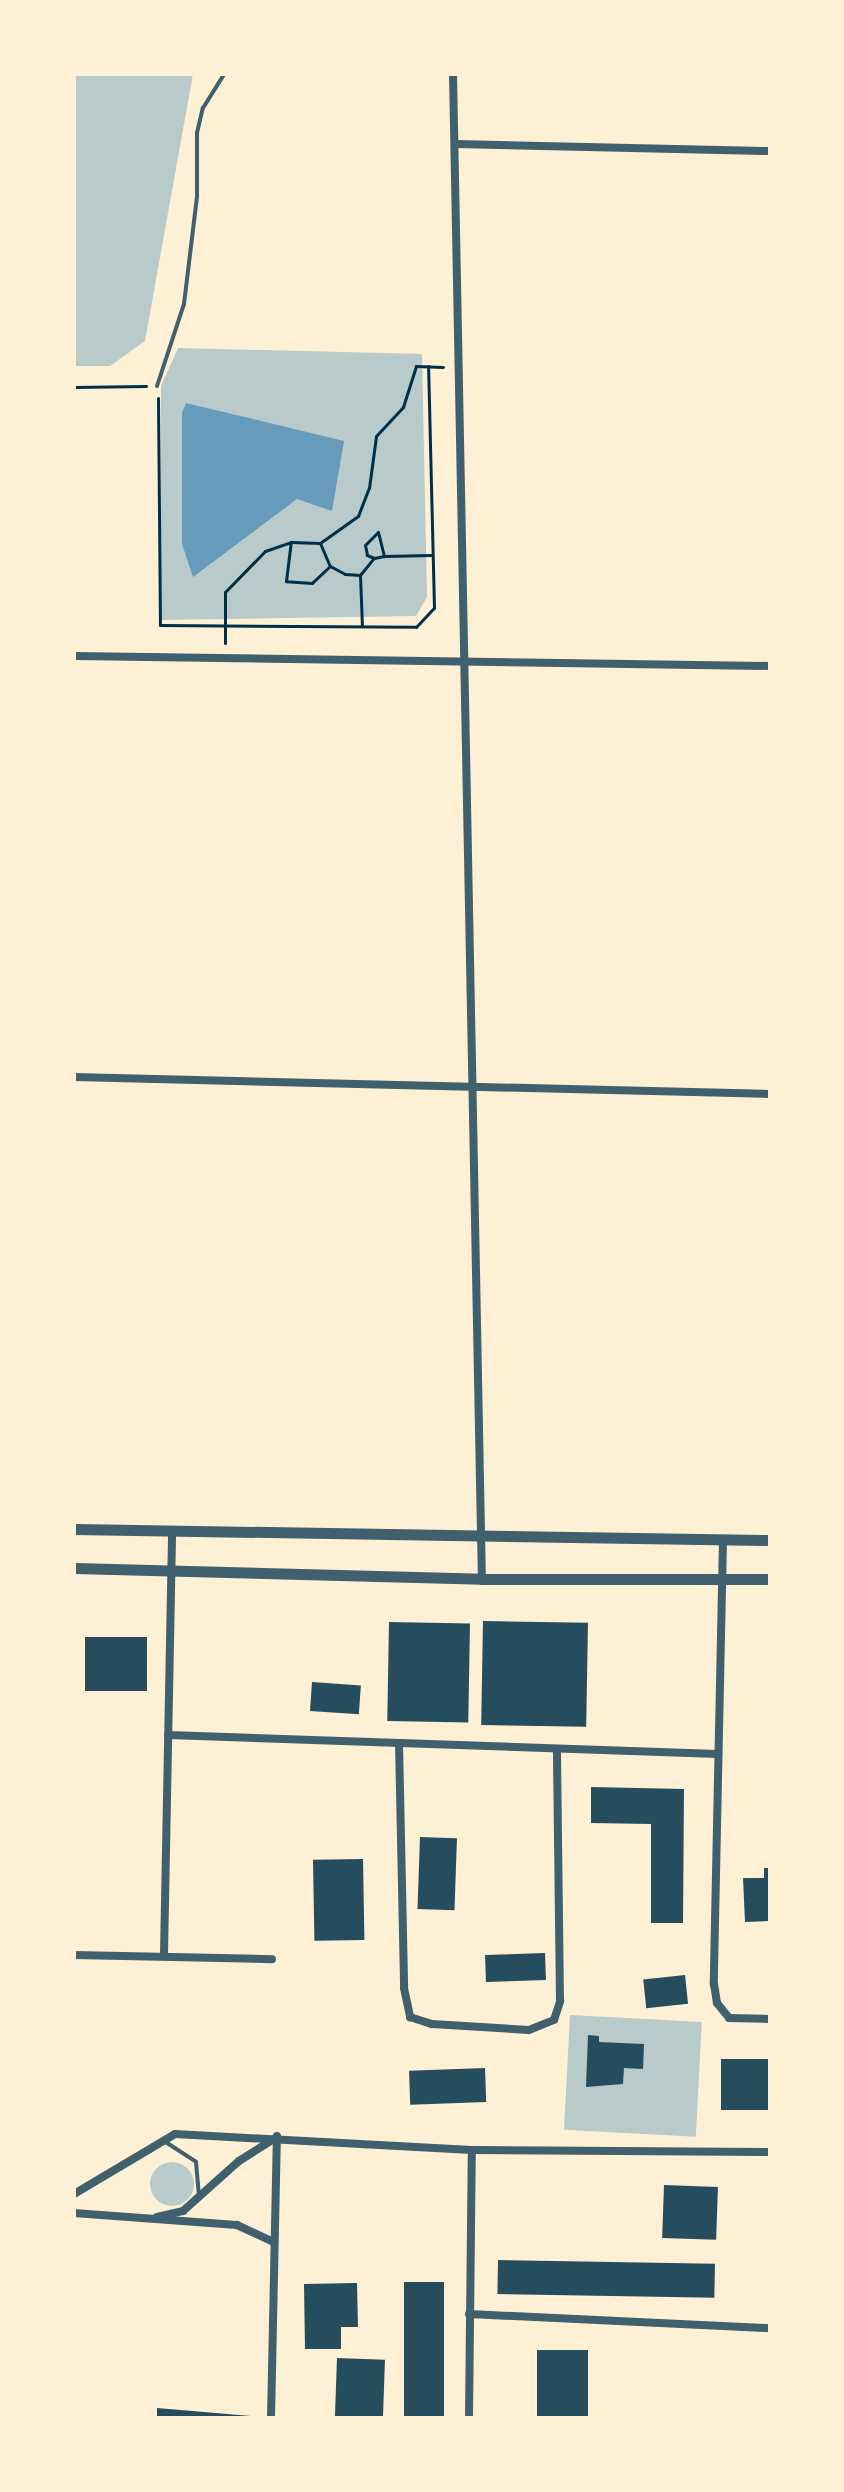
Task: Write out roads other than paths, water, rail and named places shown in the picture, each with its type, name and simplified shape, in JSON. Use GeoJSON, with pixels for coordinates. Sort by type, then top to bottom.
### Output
{"type":"FeatureCollection","features":[{"type":"Feature","properties":{"kind":"street"},"geometry":{"type":"LineString","coordinates":[[453,74],[482,1579]]}},
{"type":"Feature","properties":{"kind":"street"},"geometry":{"type":"LineString","coordinates":[[456,144],[770,151]]}},
{"type":"Feature","properties":{"kind":"street"},"geometry":{"type":"LineString","coordinates":[[74,656],[212,662],[465,660],[770,666]]}},
{"type":"Feature","properties":{"kind":"street"},"geometry":{"type":"LineString","coordinates":[[74,1077],[770,1094]]}},
{"type":"Feature","properties":{"kind":"street"},"geometry":{"type":"LineString","coordinates":[[74,1529],[770,1540]]}},
{"type":"Feature","properties":{"kind":"street"},"geometry":{"type":"LineString","coordinates":[[164,1954],[172,1530]]}},
{"type":"Feature","properties":{"kind":"street"},"geometry":{"type":"LineString","coordinates":[[723,1540],[717,2003],[729,2018],[770,2019]]}},
{"type":"Feature","properties":{"kind":"street"},"geometry":{"type":"LineString","coordinates":[[74,1568],[482,1579],[770,1579]]}},
{"type":"Feature","properties":{"kind":"street"},"geometry":{"type":"LineString","coordinates":[[168,1735],[718,1754]]}},
{"type":"Feature","properties":{"kind":"street"},"geometry":{"type":"LineString","coordinates":[[399,1743],[404,1988],[410,2017],[432,2024],[529,2030],[554,2020],[560,2001],[557,1749]]}},
{"type":"Feature","properties":{"kind":"street"},"geometry":{"type":"LineString","coordinates":[[74,1955],[164,1954],[272,1959]]}},
{"type":"Feature","properties":{"kind":"street"},"geometry":{"type":"LineString","coordinates":[[74,2194],[175,2134],[277,2136],[472,2150],[770,2152]]}},
{"type":"Feature","properties":{"kind":"street"},"geometry":{"type":"LineString","coordinates":[[148,2219],[183,2211],[277,2136]]}},
{"type":"Feature","properties":{"kind":"street"},"geometry":{"type":"LineString","coordinates":[[271,2418],[277,2136]]}},
{"type":"Feature","properties":{"kind":"street"},"geometry":{"type":"LineString","coordinates":[[469,2418],[472,2150]]}},
{"type":"Feature","properties":{"kind":"street"},"geometry":{"type":"LineString","coordinates":[[74,2213],[237,2225],[273,2242]]}},
{"type":"Feature","properties":{"kind":"street"},"geometry":{"type":"LineString","coordinates":[[469,2314],[770,2328]]}},
{"type":"Feature","properties":{"kind":"lane"},"geometry":{"type":"LineString","coordinates":[[157,386],[184,304],[197,196],[197,133],[203,108],[224,74]]}},
{"type":"Feature","properties":{"kind":"lane"},"geometry":{"type":"LineString","coordinates":[[163,2140],[196,2162],[202,2180],[199,2196]]}},
{"type":"Feature","properties":{"kind":"water"},"geometry":{"type":"Polygon","coordinates":[[[186,403],[344,441],[332,511],[297,499],[193,577],[182,544],[182,413],[186,403]]]}}]}
